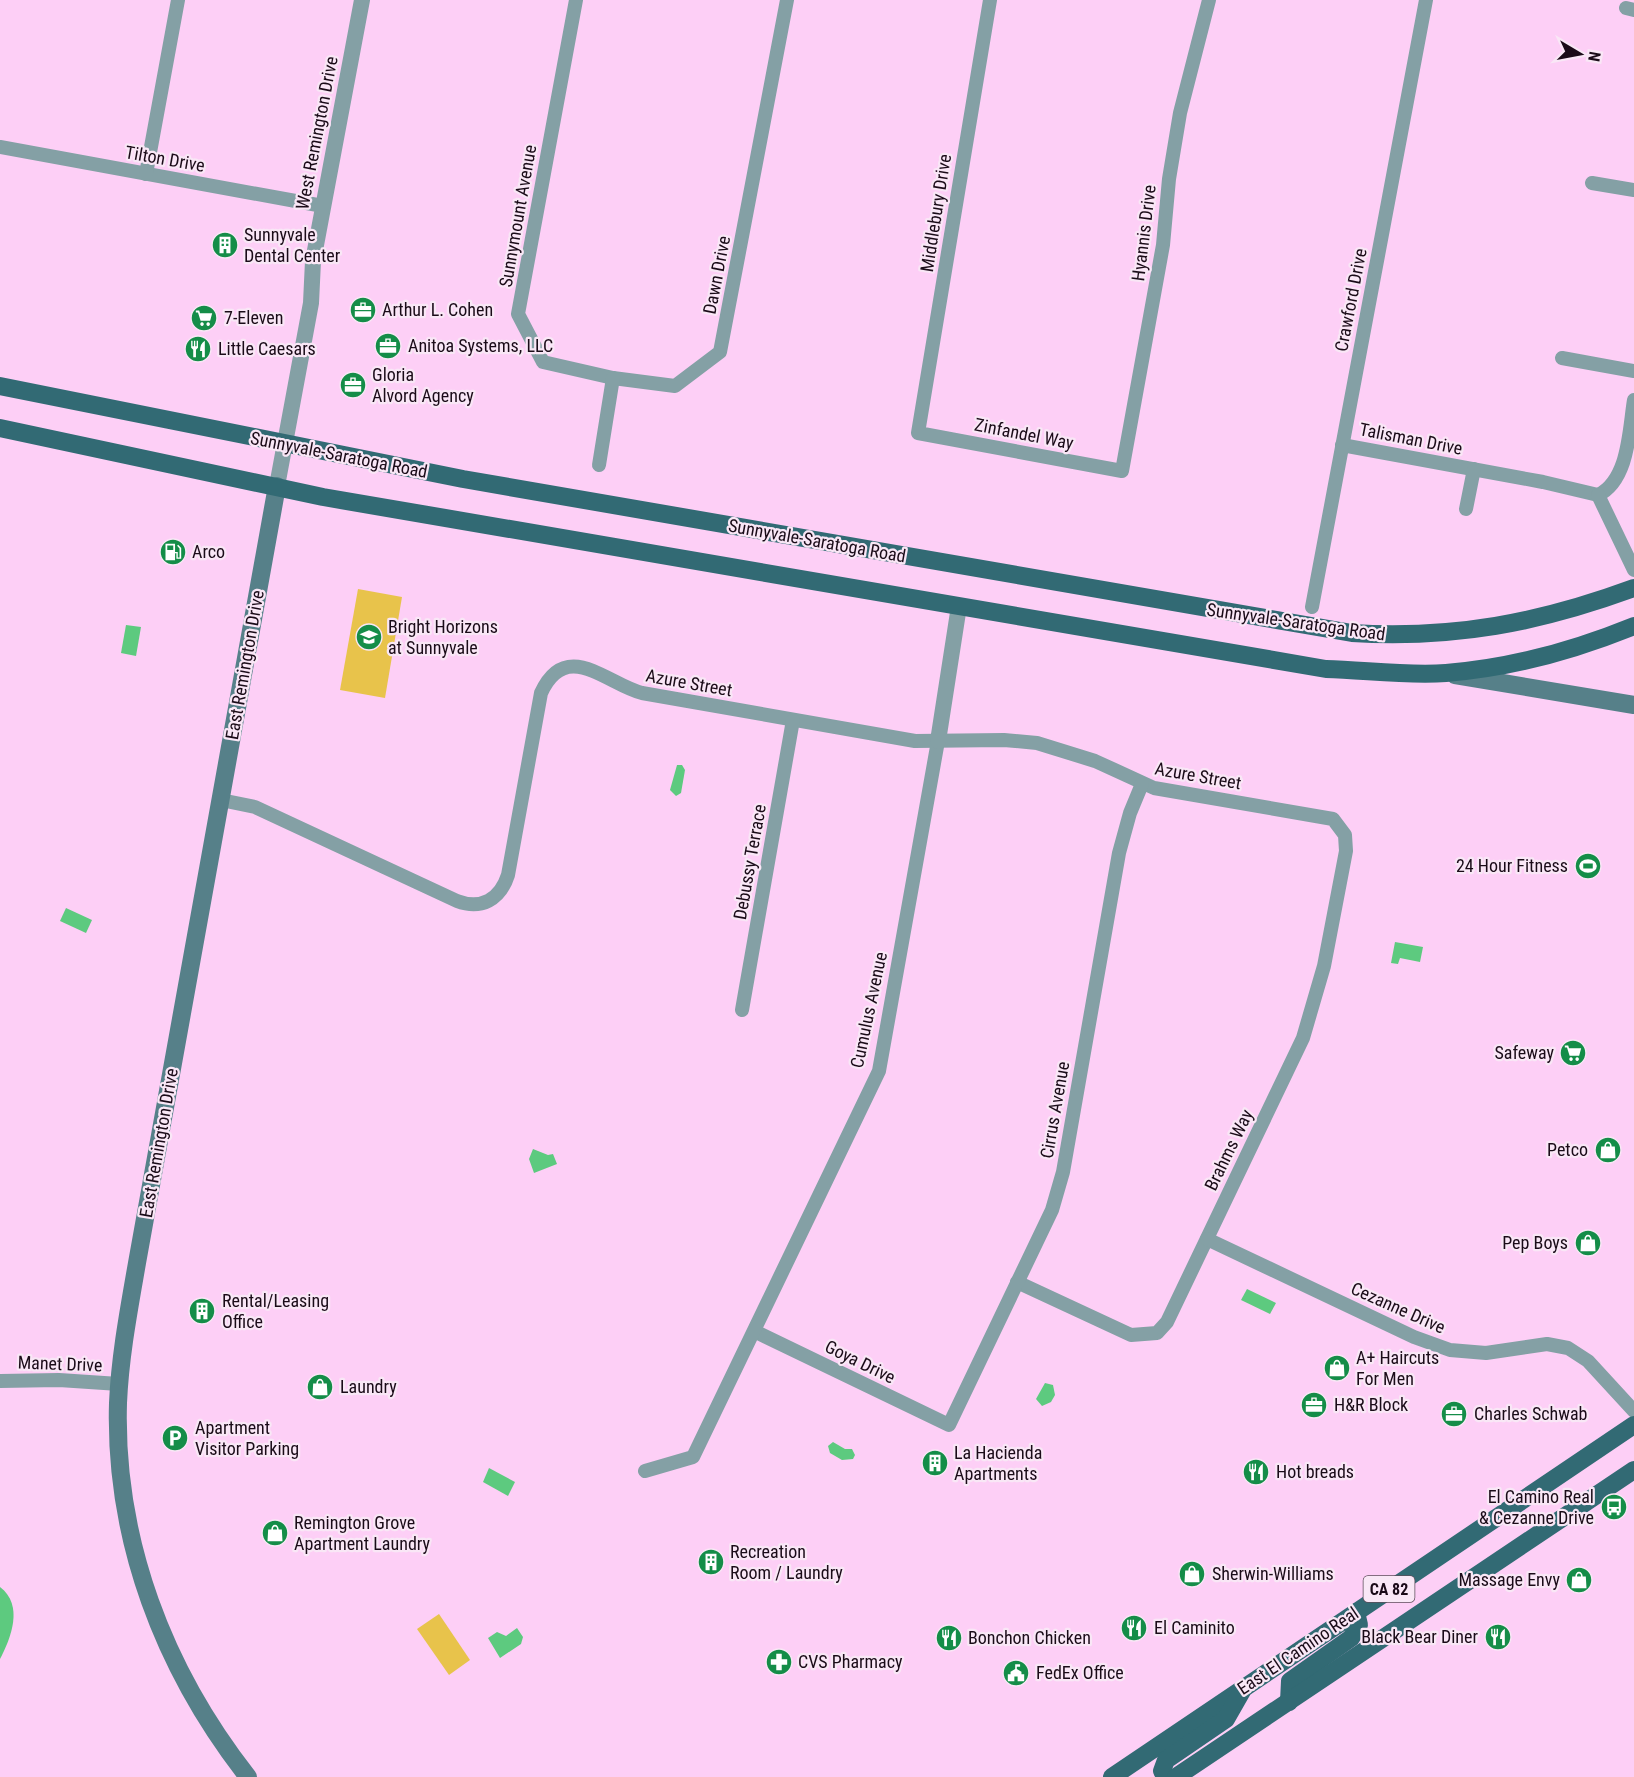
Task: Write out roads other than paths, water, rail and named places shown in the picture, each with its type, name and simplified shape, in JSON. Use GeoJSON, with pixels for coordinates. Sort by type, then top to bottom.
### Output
{"type":"FeatureCollection","features":[{"type":"Feature","properties":{"kind":"main road","name":"Sunnyvale-Saratoga Road"},"geometry":{"type":"LineString","coordinates":[[0,386],[545,494],[1352,633],[1427,635],[1510,626],[1576,608],[1634,588]]}},
{"type":"Feature","properties":{"kind":"main road","name":"Sunnyvale-Saratoga Road"},"geometry":{"type":"LineString","coordinates":[[0,428],[442,518],[1326,669],[1445,673],[1634,705]]}},
{"type":"Feature","properties":{"kind":"main road","name":"East Remington Drive"},"geometry":{"type":"LineString","coordinates":[[248,1777],[212,1730],[194,1699],[176,1664],[149,1600],[135,1555],[124,1500],[119,1438],[119,1384],[137,1263],[277,486]]}},
{"type":"Feature","properties":{"kind":"main road"},"geometry":{"type":"LineString","coordinates":[[1445,673],[1503,665],[1562,651],[1634,626]]}},
{"type":"Feature","properties":{"kind":"main road","name":"East El Camino Real"},"geometry":{"type":"LineString","coordinates":[[1112,1777],[1634,1425]]}},
{"type":"Feature","properties":{"kind":"main road","name":"East El Camino Real"},"geometry":{"type":"LineString","coordinates":[[1176,1777],[1634,1470]]}},
{"type":"Feature","properties":{"kind":"main road"},"geometry":{"type":"LineString","coordinates":[[1289,1702],[1290,1682],[1351,1638],[1359,1625],[1356,1612]]}},
{"type":"Feature","properties":{"kind":"main road"},"geometry":{"type":"LineString","coordinates":[[1166,1777],[1162,1771],[1166,1761],[1226,1719],[1244,1687]]}},
{"type":"Feature","properties":{"kind":"street"},"geometry":{"type":"LineString","coordinates":[[146,174],[178,0]]}},
{"type":"Feature","properties":{"kind":"street","name":"West Remington Drive"},"geometry":{"type":"LineString","coordinates":[[277,486],[311,303],[313,261],[362,0]]}},
{"type":"Feature","properties":{"kind":"street","name":"Sunnymount Avenue"},"geometry":{"type":"LineString","coordinates":[[576,0],[518,314],[543,362],[613,378]]}},
{"type":"Feature","properties":{"kind":"street","name":"Dawn Drive"},"geometry":{"type":"LineString","coordinates":[[613,378],[675,387],[720,352],[787,0]]}},
{"type":"Feature","properties":{"kind":"street","name":"Middlebury Drive"},"geometry":{"type":"LineString","coordinates":[[918,433],[990,0]]}},
{"type":"Feature","properties":{"kind":"street","name":"Hyannis Drive"},"geometry":{"type":"LineString","coordinates":[[1122,471],[1163,245],[1169,179],[1180,113],[1209,0]]}},
{"type":"Feature","properties":{"kind":"street","name":"Crawford Drive"},"geometry":{"type":"LineString","coordinates":[[1312,607],[1426,0]]}},
{"type":"Feature","properties":{"kind":"street","name":"Tilton Drive"},"geometry":{"type":"LineString","coordinates":[[0,147],[323,206]]}},
{"type":"Feature","properties":{"kind":"street"},"geometry":{"type":"LineString","coordinates":[[1592,183],[1634,190]]}},
{"type":"Feature","properties":{"kind":"street"},"geometry":{"type":"LineString","coordinates":[[1562,358],[1634,371]]}},
{"type":"Feature","properties":{"kind":"street"},"geometry":{"type":"LineString","coordinates":[[599,465],[613,378]]}},
{"type":"Feature","properties":{"kind":"street"},"geometry":{"type":"LineString","coordinates":[[1634,400],[1621,466],[1607,491],[1598,495],[1634,570]]}},
{"type":"Feature","properties":{"kind":"street","name":"Zinfandel Way"},"geometry":{"type":"LineString","coordinates":[[918,433],[1122,471]]}},
{"type":"Feature","properties":{"kind":"street","name":"Talisman Drive"},"geometry":{"type":"LineString","coordinates":[[1342,445],[1598,495]]}},
{"type":"Feature","properties":{"kind":"street","name":"Talisman Drive"},"geometry":{"type":"LineString","coordinates":[[1466,509],[1473,469]]}},
{"type":"Feature","properties":{"kind":"street","name":"Cumulus Avenue"},"geometry":{"type":"LineString","coordinates":[[645,1471],[693,1457],[756,1332],[879,1071],[935,770],[959,606]]}},
{"type":"Feature","properties":{"kind":"street","name":"Azure Street"},"geometry":{"type":"LineString","coordinates":[[221,800],[255,807],[457,901],[479,905],[493,899],[504,886],[508,875],[540,700],[551,675],[563,669],[583,667],[604,675],[633,691],[915,741],[1004,740],[1037,743],[1095,761],[1142,784],[1333,819],[1341,828]]}},
{"type":"Feature","properties":{"kind":"street","name":"Debussy Terrace"},"geometry":{"type":"LineString","coordinates":[[742,1010],[793,720]]}},
{"type":"Feature","properties":{"kind":"street","name":"Cirrus Avenue"},"geometry":{"type":"LineString","coordinates":[[949,1425],[1052,1210],[1063,1172],[1119,854],[1130,813],[1142,784]]}},
{"type":"Feature","properties":{"kind":"street","name":"Brahms Way"},"geometry":{"type":"LineString","coordinates":[[1017,1282],[1131,1335],[1157,1333],[1167,1322],[1294,1059],[1315,1003],[1346,851],[1345,835],[1341,828]]}},
{"type":"Feature","properties":{"kind":"street","name":"Cezanne Drive"},"geometry":{"type":"LineString","coordinates":[[1207,1239],[1414,1337],[1450,1350],[1486,1353],[1547,1344],[1568,1348],[1588,1361],[1634,1411]]}},
{"type":"Feature","properties":{"kind":"street","name":"Goya Drive"},"geometry":{"type":"LineString","coordinates":[[756,1332],[949,1425]]}},
{"type":"Feature","properties":{"kind":"street","name":"Manet Drive"},"geometry":{"type":"LineString","coordinates":[[0,1381],[59,1380],[119,1384]]}},
{"type":"Feature","properties":{"kind":"place","name":"Sunnyvale Dental Center"},"geometry":{"type":"Point","coordinates":[225,245]}},
{"type":"Feature","properties":{"kind":"place","name":"Arthur L. Cohen"},"geometry":{"type":"Point","coordinates":[363,310]}},
{"type":"Feature","properties":{"kind":"place","name":"7-Eleven"},"geometry":{"type":"Point","coordinates":[204,318]}},
{"type":"Feature","properties":{"kind":"place","name":"Anitoa Systems, LLC"},"geometry":{"type":"Point","coordinates":[388,346]}},
{"type":"Feature","properties":{"kind":"place","name":"Little Caesars"},"geometry":{"type":"Point","coordinates":[198,349]}},
{"type":"Feature","properties":{"kind":"place","name":"Gloria Alvord Agency"},"geometry":{"type":"Point","coordinates":[353,385]}},
{"type":"Feature","properties":{"kind":"place","name":"Arco"},"geometry":{"type":"Point","coordinates":[173,552]}},
{"type":"Feature","properties":{"kind":"place","name":"Bright Horizons at Sunnyvale"},"geometry":{"type":"Point","coordinates":[369,637]}},
{"type":"Feature","properties":{"kind":"place","name":"24 Hour Fitness"},"geometry":{"type":"Point","coordinates":[1588,866]}},
{"type":"Feature","properties":{"kind":"place","name":"Safeway"},"geometry":{"type":"Point","coordinates":[1573,1053]}},
{"type":"Feature","properties":{"kind":"place","name":"Petco"},"geometry":{"type":"Point","coordinates":[1608,1150]}},
{"type":"Feature","properties":{"kind":"place","name":"Pep Boys"},"geometry":{"type":"Point","coordinates":[1588,1243]}},
{"type":"Feature","properties":{"kind":"place","name":"Rental/Leasing Office"},"geometry":{"type":"Point","coordinates":[202,1311]}},
{"type":"Feature","properties":{"kind":"place","name":"A+ Haircuts For Men"},"geometry":{"type":"Point","coordinates":[1337,1368]}},
{"type":"Feature","properties":{"kind":"place","name":"Laundry"},"geometry":{"type":"Point","coordinates":[320,1387]}},
{"type":"Feature","properties":{"kind":"place","name":"H&R Block"},"geometry":{"type":"Point","coordinates":[1314,1405]}},
{"type":"Feature","properties":{"kind":"place","name":"Charles Schwab"},"geometry":{"type":"Point","coordinates":[1454,1414]}},
{"type":"Feature","properties":{"kind":"place","name":"Apartment Visitor Parking"},"geometry":{"type":"Point","coordinates":[175,1438]}},
{"type":"Feature","properties":{"kind":"place","name":"La Hacienda Apartments"},"geometry":{"type":"Point","coordinates":[935,1463]}},
{"type":"Feature","properties":{"kind":"place","name":"Hot breads"},"geometry":{"type":"Point","coordinates":[1256,1472]}},
{"type":"Feature","properties":{"kind":"place","name":"El Camino Real & Cezanne Drive"},"geometry":{"type":"Point","coordinates":[1614,1507]}},
{"type":"Feature","properties":{"kind":"place","name":"Remington Grove Apartment Laundry"},"geometry":{"type":"Point","coordinates":[275,1533]}},
{"type":"Feature","properties":{"kind":"place","name":"Recreation Room / Laundry"},"geometry":{"type":"Point","coordinates":[711,1562]}},
{"type":"Feature","properties":{"kind":"place","name":"Sherwin-Williams"},"geometry":{"type":"Point","coordinates":[1192,1574]}},
{"type":"Feature","properties":{"kind":"place","name":"Massage Envy"},"geometry":{"type":"Point","coordinates":[1579,1580]}},
{"type":"Feature","properties":{"kind":"place","name":"El Caminito"},"geometry":{"type":"Point","coordinates":[1134,1628]}},
{"type":"Feature","properties":{"kind":"place","name":"Black Bear Diner"},"geometry":{"type":"Point","coordinates":[1498,1637]}},
{"type":"Feature","properties":{"kind":"place","name":"Bonchon Chicken"},"geometry":{"type":"Point","coordinates":[949,1638]}},
{"type":"Feature","properties":{"kind":"place","name":"CVS Pharmacy"},"geometry":{"type":"Point","coordinates":[779,1662]}},
{"type":"Feature","properties":{"kind":"place","name":"FedEx Office"},"geometry":{"type":"Point","coordinates":[1016,1673]}}]}
